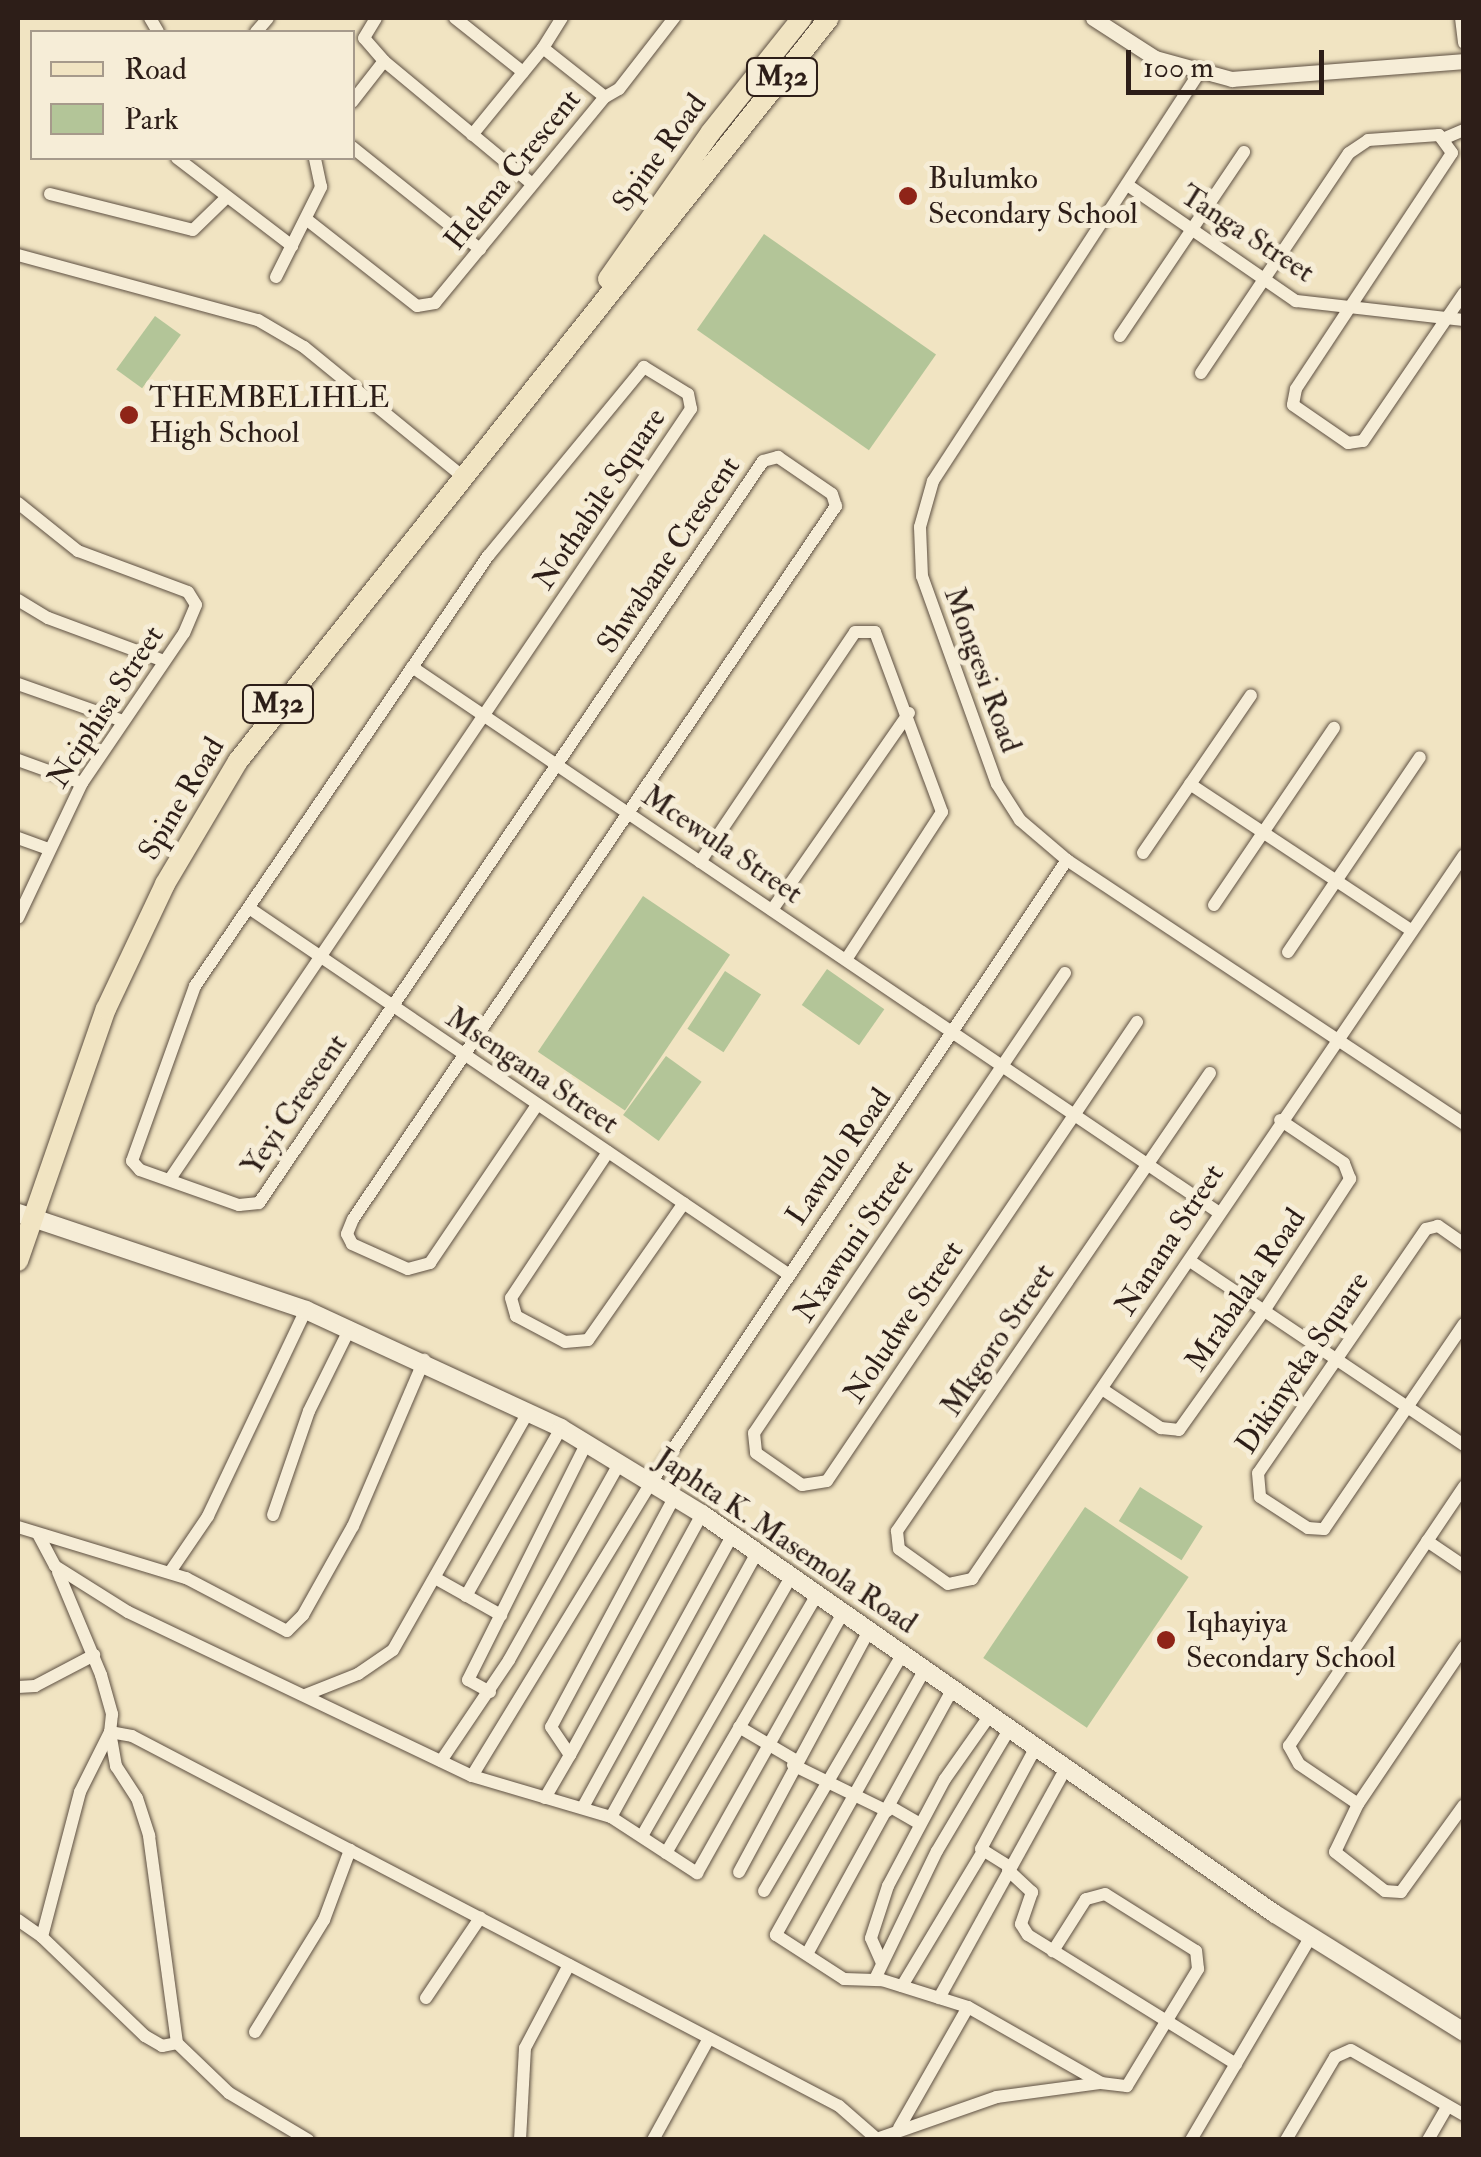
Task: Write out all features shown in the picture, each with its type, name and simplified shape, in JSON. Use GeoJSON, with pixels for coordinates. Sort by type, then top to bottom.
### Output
{"type":"FeatureCollection","features":[{"type":"Feature","properties":{"kind":"main road","name":"Spine Road"},"geometry":{"type":"LineString","coordinates":[[539,379],[671,186],[802,18]]}},
{"type":"Feature","properties":{"kind":"main road","name":"Spine Road"},"geometry":{"type":"LineString","coordinates":[[18,1260],[25,1215],[106,1008],[202,820],[281,701],[829,18]]}},
{"type":"Feature","properties":{"kind":"main road","name":"Japhta K. Masemola Road"},"geometry":{"type":"LineString","coordinates":[[25,1215],[306,1310],[424,1360],[586,1442],[758,1551],[1310,1938],[1464,2032]]}},
{"type":"Feature","properties":{"kind":"street"},"geometry":{"type":"LineString","coordinates":[[376,18],[364,38],[384,61],[532,184]]}},
{"type":"Feature","properties":{"kind":"street","name":"Helena Crescent"},"geometry":{"type":"LineString","coordinates":[[306,220],[424,308],[480,249],[604,97],[543,48],[523,72],[455,18]]}},
{"type":"Feature","properties":{"kind":"street"},"geometry":{"type":"LineString","coordinates":[[543,48],[562,18]]}},
{"type":"Feature","properties":{"kind":"street"},"geometry":{"type":"LineString","coordinates":[[1093,18],[1155,58],[1199,73],[1264,81],[1464,61]]}},
{"type":"Feature","properties":{"kind":"street"},"geometry":{"type":"LineString","coordinates":[[1461,18],[1464,43]]}},
{"type":"Feature","properties":{"kind":"street"},"geometry":{"type":"LineString","coordinates":[[604,97],[619,88],[667,20]]}},
{"type":"Feature","properties":{"kind":"street"},"geometry":{"type":"LineString","coordinates":[[355,98],[384,61]]}},
{"type":"Feature","properties":{"kind":"street"},"geometry":{"type":"LineString","coordinates":[[472,134],[523,72]]}},
{"type":"Feature","properties":{"kind":"street","name":"Mongesi Road"},"geometry":{"type":"LineString","coordinates":[[1199,73],[1129,186],[933,481],[920,527],[926,591],[996,784],[1020,820],[1066,860],[1464,1124]]}},
{"type":"Feature","properties":{"kind":"street"},"geometry":{"type":"LineString","coordinates":[[1201,373],[1356,146],[1368,140],[1445,138],[1464,130]]}},
{"type":"Feature","properties":{"kind":"street"},"geometry":{"type":"LineString","coordinates":[[1445,138],[1450,160],[1296,389],[1292,405],[1357,444],[1464,293]]}},
{"type":"Feature","properties":{"kind":"street"},"geometry":{"type":"LineString","coordinates":[[355,149],[480,249]]}},
{"type":"Feature","properties":{"kind":"street"},"geometry":{"type":"LineString","coordinates":[[1120,336],[1244,152]]}},
{"type":"Feature","properties":{"kind":"street"},"geometry":{"type":"LineString","coordinates":[[180,160],[292,246]]}},
{"type":"Feature","properties":{"kind":"street"},"geometry":{"type":"LineString","coordinates":[[276,277],[321,187],[315,160]]}},
{"type":"Feature","properties":{"kind":"street","name":"Tanga Street"},"geometry":{"type":"LineString","coordinates":[[1129,186],[1300,302],[1464,320]]}},
{"type":"Feature","properties":{"kind":"street"},"geometry":{"type":"LineString","coordinates":[[50,194],[193,230],[228,198]]}},
{"type":"Feature","properties":{"kind":"street"},"geometry":{"type":"LineString","coordinates":[[18,255],[258,320],[304,347],[460,476]]}},
{"type":"Feature","properties":{"kind":"street","name":"Nothabile Square"},"geometry":{"type":"LineString","coordinates":[[637,369],[654,370],[688,394],[692,410],[170,1179],[140,1170],[131,1154],[187,1002],[412,667],[513,521],[637,369]]}},
{"type":"Feature","properties":{"kind":"street","name":"Shwabane Crescent"},"geometry":{"type":"LineString","coordinates":[[393,1005],[763,461],[778,457],[832,494],[836,506],[353,1219],[348,1234],[358,1248],[408,1269],[430,1263],[537,1105]]}},
{"type":"Feature","properties":{"kind":"street"},"geometry":{"type":"LineString","coordinates":[[18,525],[23,508]]}},
{"type":"Feature","properties":{"kind":"street","name":"Nciphisa Street"},"geometry":{"type":"LineString","coordinates":[[18,916],[82,782],[194,618],[191,594],[78,551],[23,508]]}},
{"type":"Feature","properties":{"kind":"street"},"geometry":{"type":"LineString","coordinates":[[18,600],[164,660]]}},
{"type":"Feature","properties":{"kind":"street"},"geometry":{"type":"LineString","coordinates":[[700,862],[855,632],[865,627],[880,637],[942,812],[846,960]]}},
{"type":"Feature","properties":{"kind":"street","name":"Mcewula Street"},"geometry":{"type":"LineString","coordinates":[[412,667],[1218,1212]]}},
{"type":"Feature","properties":{"kind":"street"},"geometry":{"type":"LineString","coordinates":[[18,684],[123,722]]}},
{"type":"Feature","properties":{"kind":"street"},"geometry":{"type":"LineString","coordinates":[[1143,853],[1251,696]]}},
{"type":"Feature","properties":{"kind":"street"},"geometry":{"type":"LineString","coordinates":[[772,910],[909,713]]}},
{"type":"Feature","properties":{"kind":"street"},"geometry":{"type":"LineString","coordinates":[[1214,904],[1334,728]]}},
{"type":"Feature","properties":{"kind":"street"},"geometry":{"type":"LineString","coordinates":[[1288,952],[1420,756]]}},
{"type":"Feature","properties":{"kind":"street"},"geometry":{"type":"LineString","coordinates":[[18,760],[82,782]]}},
{"type":"Feature","properties":{"kind":"street"},"geometry":{"type":"LineString","coordinates":[[1190,784],[1412,930]]}},
{"type":"Feature","properties":{"kind":"street"},"geometry":{"type":"LineString","coordinates":[[18,838],[48,849]]}},
{"type":"Feature","properties":{"kind":"street","name":"Nanana Street"},"geometry":{"type":"LineString","coordinates":[[896,1545],[948,1584],[966,1584],[1464,855]]}},
{"type":"Feature","properties":{"kind":"street","name":"Lawulo Road"},"geometry":{"type":"LineString","coordinates":[[472,1776],[652,1481],[1066,860]]}},
{"type":"Feature","properties":{"kind":"street","name":"Msengana Street"},"geometry":{"type":"LineString","coordinates":[[249,908],[788,1274]]}},
{"type":"Feature","properties":{"kind":"street"},"geometry":{"type":"LineString","coordinates":[[1002,1066],[1066,973]]}},
{"type":"Feature","properties":{"kind":"street","name":"Yeyi Crescent"},"geometry":{"type":"LineString","coordinates":[[170,1179],[239,1205],[259,1202],[393,1005]]}},
{"type":"Feature","properties":{"kind":"street"},"geometry":{"type":"LineString","coordinates":[[1074,1114],[1138,1022]]}},
{"type":"Feature","properties":{"kind":"street","name":"Nxawuni Street"},"geometry":{"type":"LineString","coordinates":[[752,1445],[754,1433],[1002,1066]]}},
{"type":"Feature","properties":{"kind":"street"},"geometry":{"type":"LineString","coordinates":[[1148,1164],[1210,1073]]}},
{"type":"Feature","properties":{"kind":"street","name":"Noludwe Street"},"geometry":{"type":"LineString","coordinates":[[752,1445],[802,1485],[824,1484],[1074,1114]]}},
{"type":"Feature","properties":{"kind":"street","name":"Mrabalala Road"},"geometry":{"type":"LineString","coordinates":[[1102,1389],[1160,1428],[1179,1430],[1264,1311],[1350,1179],[1344,1163],[1280,1120]]}},
{"type":"Feature","properties":{"kind":"street"},"geometry":{"type":"LineString","coordinates":[[608,1152],[510,1298],[516,1316],[565,1342],[588,1340],[684,1203]]}},
{"type":"Feature","properties":{"kind":"street","name":"Mkgoro Street"},"geometry":{"type":"LineString","coordinates":[[896,1545],[897,1531],[1148,1164]]}},
{"type":"Feature","properties":{"kind":"street","name":"Dikinyeka Square"},"geometry":{"type":"LineString","coordinates":[[1464,1244],[1438,1226],[1426,1229],[1258,1473],[1260,1497],[1308,1528],[1324,1528],[1464,1324]]}},
{"type":"Feature","properties":{"kind":"street"},"geometry":{"type":"LineString","coordinates":[[1190,1260],[1464,1445]]}},
{"type":"Feature","properties":{"kind":"street"},"geometry":{"type":"LineString","coordinates":[[170,1572],[230,1472],[306,1310]]}},
{"type":"Feature","properties":{"kind":"street"},"geometry":{"type":"LineString","coordinates":[[273,1515],[309,1411],[350,1328]]}},
{"type":"Feature","properties":{"kind":"street"},"geometry":{"type":"LineString","coordinates":[[18,1527],[170,1572],[282,1631],[292,1629],[353,1526],[424,1360]]}},
{"type":"Feature","properties":{"kind":"street"},"geometry":{"type":"LineString","coordinates":[[305,1695],[382,1660],[435,1578],[529,1411]]}},
{"type":"Feature","properties":{"kind":"street"},"geometry":{"type":"LineString","coordinates":[[466,1596],[561,1428]]}},
{"type":"Feature","properties":{"kind":"street"},"geometry":{"type":"LineString","coordinates":[[490,1692],[468,1680],[586,1442]]}},
{"type":"Feature","properties":{"kind":"street"},"geometry":{"type":"LineString","coordinates":[[441,1761],[490,1692],[620,1462]]}},
{"type":"Feature","properties":{"kind":"street"},"geometry":{"type":"LineString","coordinates":[[1358,1804],[1299,1764],[1290,1746],[1464,1487]]}},
{"type":"Feature","properties":{"kind":"street"},"geometry":{"type":"LineString","coordinates":[[570,1755],[551,1727],[675,1496]]}},
{"type":"Feature","properties":{"kind":"street"},"geometry":{"type":"LineString","coordinates":[[546,1798],[702,1514]]}},
{"type":"Feature","properties":{"kind":"street"},"geometry":{"type":"LineString","coordinates":[[38,1534],[94,1655],[111,1707],[110,1732],[116,1766],[137,1798],[149,1836],[176,2043],[229,2092],[308,2140]]}},
{"type":"Feature","properties":{"kind":"street"},"geometry":{"type":"LineString","coordinates":[[583,1806],[733,1534]]}},
{"type":"Feature","properties":{"kind":"street"},"geometry":{"type":"LineString","coordinates":[[1427,1540],[1464,1566]]}},
{"type":"Feature","properties":{"kind":"street"},"geometry":{"type":"LineString","coordinates":[[611,1817],[758,1551]]}},
{"type":"Feature","properties":{"kind":"street"},"geometry":{"type":"LineString","coordinates":[[55,1566],[128,1612],[472,1776],[611,1817],[697,1874],[844,1611]]}},
{"type":"Feature","properties":{"kind":"street"},"geometry":{"type":"LineString","coordinates":[[642,1836],[792,1575]]}},
{"type":"Feature","properties":{"kind":"street"},"geometry":{"type":"LineString","coordinates":[[435,1578],[502,1615]]}},
{"type":"Feature","properties":{"kind":"street"},"geometry":{"type":"LineString","coordinates":[[666,1853],[818,1593]]}},
{"type":"Feature","properties":{"kind":"street"},"geometry":{"type":"LineString","coordinates":[[738,1872],[794,1762],[870,1629]]}},
{"type":"Feature","properties":{"kind":"street"},"geometry":{"type":"LineString","coordinates":[[1464,1647],[1358,1804],[1335,1852],[1396,1894],[1412,1882],[1464,1805]]}},
{"type":"Feature","properties":{"kind":"street"},"geometry":{"type":"LineString","coordinates":[[764,1891],[904,1653]]}},
{"type":"Feature","properties":{"kind":"street"},"geometry":{"type":"LineString","coordinates":[[18,1687],[35,1686],[94,1655]]}},
{"type":"Feature","properties":{"kind":"street"},"geometry":{"type":"LineString","coordinates":[[925,1669],[776,1935],[844,1978],[875,1979],[968,2007],[1102,2083],[1117,2088],[1130,2082],[1198,1969],[1198,1957],[1110,1896],[1086,1899],[1053,1950]]}},
{"type":"Feature","properties":{"kind":"street"},"geometry":{"type":"LineString","coordinates":[[807,1954],[953,1688]]}},
{"type":"Feature","properties":{"kind":"street"},"geometry":{"type":"LineString","coordinates":[[882,1963],[870,1946],[872,1932],[920,1824],[990,1715]]}},
{"type":"Feature","properties":{"kind":"street"},"geometry":{"type":"LineString","coordinates":[[740,1727],[826,1782],[920,1824]]}},
{"type":"Feature","properties":{"kind":"street"},"geometry":{"type":"LineString","coordinates":[[875,1979],[937,1851],[1010,1728]]}},
{"type":"Feature","properties":{"kind":"street"},"geometry":{"type":"LineString","coordinates":[[110,1732],[132,1736],[839,2106],[876,2139],[997,2097],[1102,2083]]}},
{"type":"Feature","properties":{"kind":"street"},"geometry":{"type":"LineString","coordinates":[[42,1936],[80,1792],[110,1732]]}},
{"type":"Feature","properties":{"kind":"street"},"geometry":{"type":"LineString","coordinates":[[902,1986],[982,1853],[1036,1747]]}},
{"type":"Feature","properties":{"kind":"street"},"geometry":{"type":"LineString","coordinates":[[939,1998],[1066,1768]]}},
{"type":"Feature","properties":{"kind":"street"},"geometry":{"type":"LineString","coordinates":[[255,2032],[324,1920],[350,1850]]}},
{"type":"Feature","properties":{"kind":"street"},"geometry":{"type":"LineString","coordinates":[[982,1853],[1009,1869],[1032,1892],[1020,1924],[1032,1938],[1236,2064]]}},
{"type":"Feature","properties":{"kind":"street"},"geometry":{"type":"LineString","coordinates":[[426,1998],[480,1918]]}},
{"type":"Feature","properties":{"kind":"street"},"geometry":{"type":"LineString","coordinates":[[18,1920],[42,1936],[145,2036],[162,2046],[176,2043]]}},
{"type":"Feature","properties":{"kind":"street"},"geometry":{"type":"LineString","coordinates":[[1191,2140],[1310,1938]]}},
{"type":"Feature","properties":{"kind":"street"},"geometry":{"type":"LineString","coordinates":[[520,2140],[526,2048],[569,1965]]}},
{"type":"Feature","properties":{"kind":"street"},"geometry":{"type":"LineString","coordinates":[[899,2128],[968,2007]]}},
{"type":"Feature","properties":{"kind":"street"},"geometry":{"type":"LineString","coordinates":[[653,2140],[709,2038]]}},
{"type":"Feature","properties":{"kind":"street"},"geometry":{"type":"LineString","coordinates":[[1286,2140],[1335,2057],[1351,2050],[1464,2115]]}},
{"type":"Feature","properties":{"kind":"street"},"geometry":{"type":"LineString","coordinates":[[1428,2140],[1448,2106]]}},
{"type":"Feature","properties":{"kind":"green space"},"geometry":{"type":"Polygon","coordinates":[[[764,234],[936,354],[869,450],[697,330],[764,234]]]}},
{"type":"Feature","properties":{"kind":"green space"},"geometry":{"type":"Polygon","coordinates":[[[155,316],[181,335],[142,388],[116,369],[155,316]]]}},
{"type":"Feature","properties":{"kind":"green space"},"geometry":{"type":"Polygon","coordinates":[[[643,896],[730,955],[625,1111],[538,1052],[643,896]]]}},
{"type":"Feature","properties":{"kind":"green space"},"geometry":{"type":"Polygon","coordinates":[[[827,969],[884,1009],[859,1045],[802,1005],[827,969]]]}},
{"type":"Feature","properties":{"kind":"green space"},"geometry":{"type":"Polygon","coordinates":[[[725,971],[761,994],[723,1052],[687,1029],[725,971]]]}},
{"type":"Feature","properties":{"kind":"green space"},"geometry":{"type":"Polygon","coordinates":[[[666,1056],[702,1082],[659,1141],[623,1115],[666,1056]]]}},
{"type":"Feature","properties":{"kind":"green space"},"geometry":{"type":"Polygon","coordinates":[[[1140,1487],[1203,1526],[1182,1560],[1119,1521],[1140,1487]]]}},
{"type":"Feature","properties":{"kind":"green space"},"geometry":{"type":"Polygon","coordinates":[[[1085,1507],[1189,1577],[1087,1728],[983,1658],[1085,1507]]]}},
{"type":"Feature","properties":{"kind":"place","name":"Bulumko Secondary School"},"geometry":{"type":"Point","coordinates":[908,196]}},
{"type":"Feature","properties":{"kind":"place","name":"THEMBELIHLE High School"},"geometry":{"type":"Point","coordinates":[129,415]}},
{"type":"Feature","properties":{"kind":"place","name":"Iqhayiya Secondary School"},"geometry":{"type":"Point","coordinates":[1166,1640]}}]}
